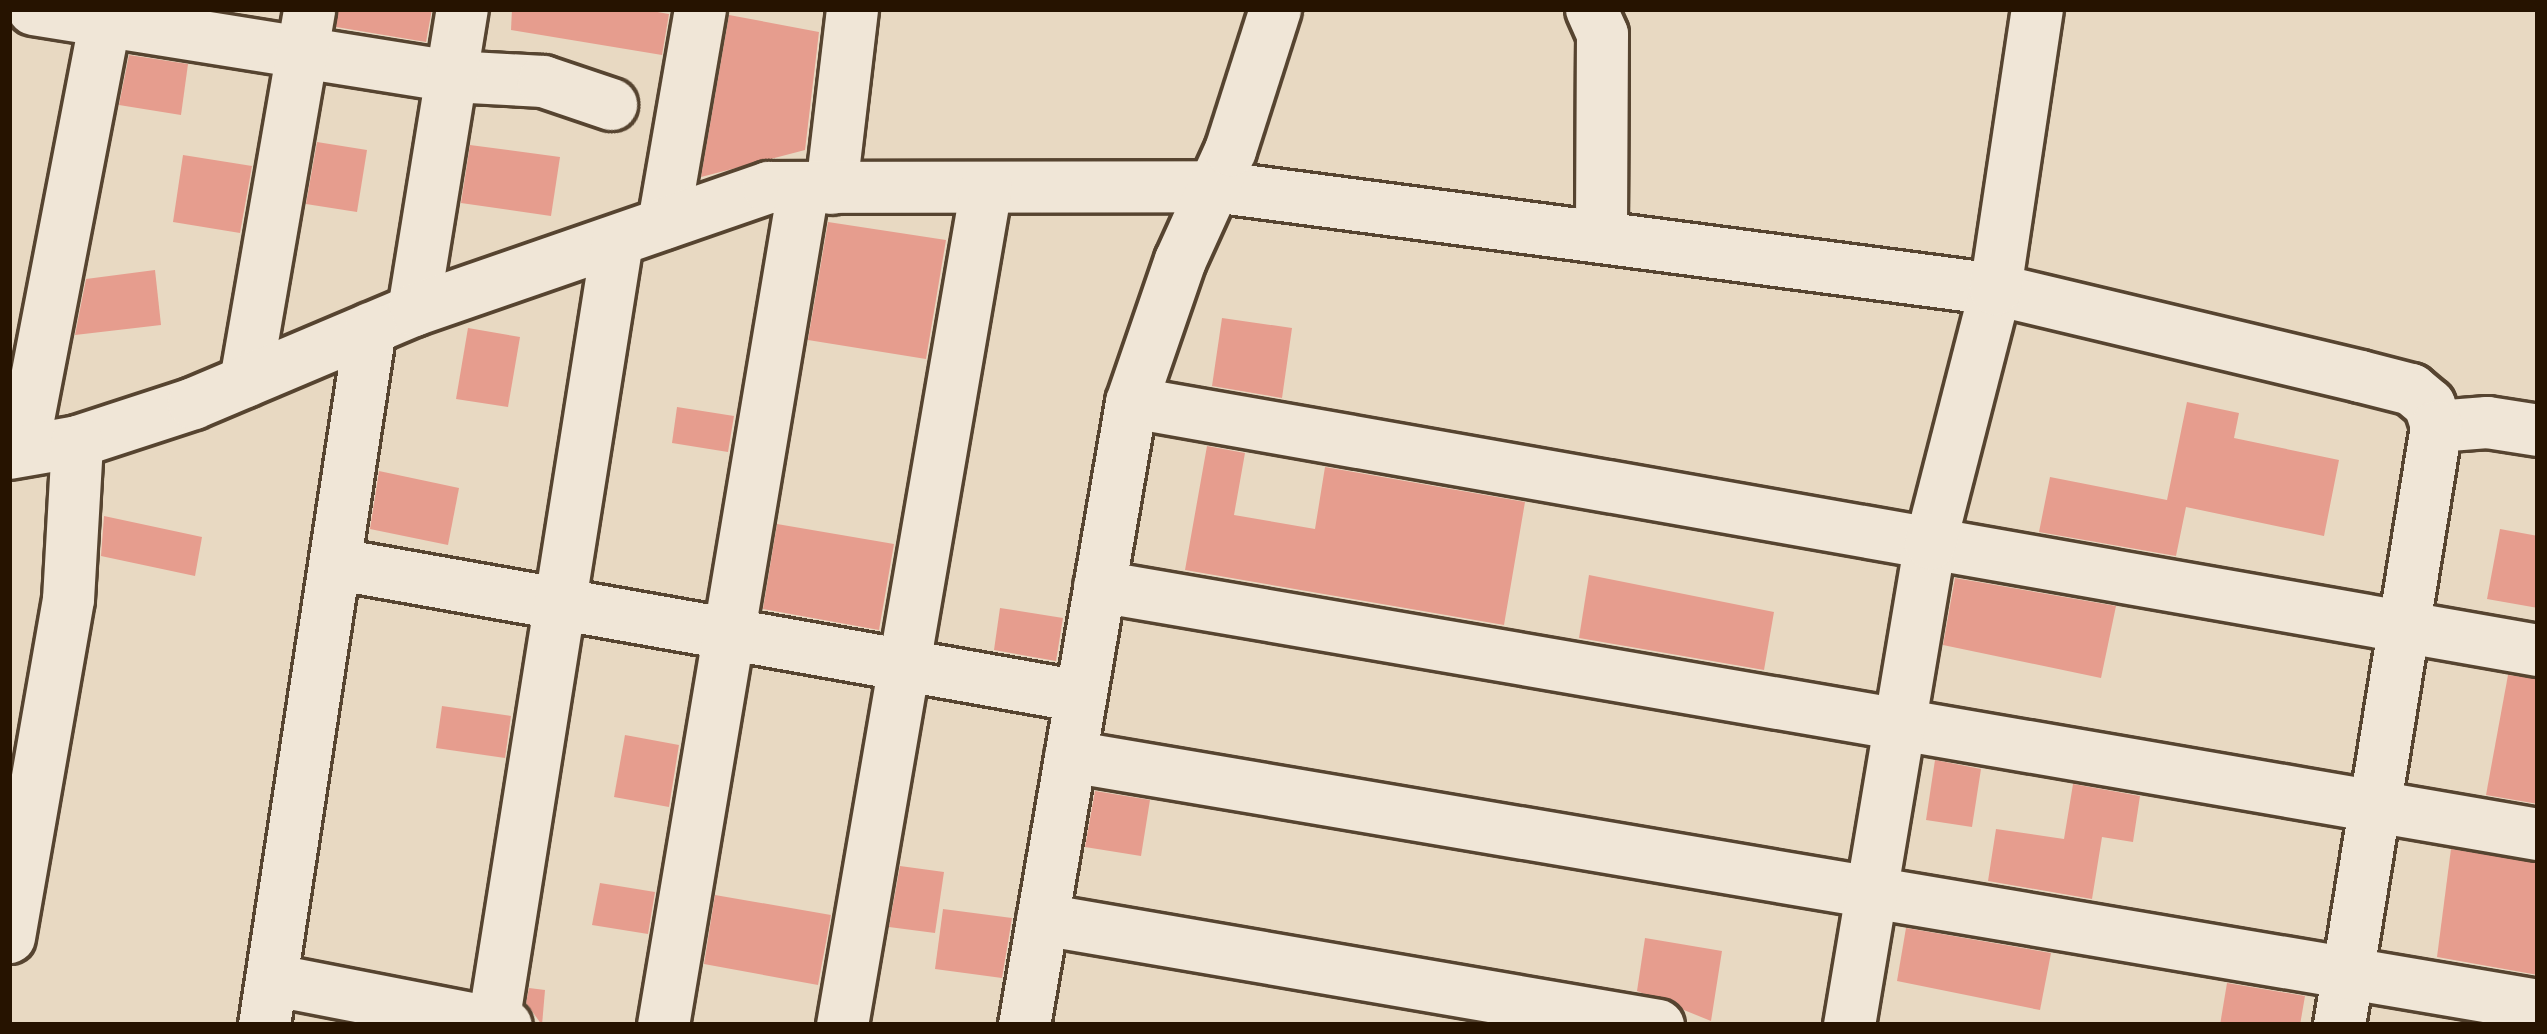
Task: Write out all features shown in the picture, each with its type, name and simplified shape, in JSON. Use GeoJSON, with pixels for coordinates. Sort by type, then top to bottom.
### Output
{"type":"FeatureCollection","features":[{"type":"Feature","properties":{"kind":"street"},"geometry":{"type":"LineString","coordinates":[[33,9],[305,30],[451,76],[543,81],[611,104]]}},
{"type":"Feature","properties":{"kind":"street"},"geometry":{"type":"LineString","coordinates":[[462,9],[451,76],[338,564],[269,1002],[500,1024],[554,605],[640,232],[700,9]]}},
{"type":"Feature","properties":{"kind":"street"},"geometry":{"type":"LineString","coordinates":[[663,1025],[726,636],[852,9]]}},
{"type":"Feature","properties":{"kind":"street"},"geometry":{"type":"LineString","coordinates":[[1024,1025],[1131,402],[1275,9]]}},
{"type":"Feature","properties":{"kind":"street"},"geometry":{"type":"LineString","coordinates":[[1591,9],[1602,34],[1601,233]]}},
{"type":"Feature","properties":{"kind":"street"},"geometry":{"type":"LineString","coordinates":[[1849,1025],[1930,543],[1995,289],[2037,9]]}},
{"type":"Feature","properties":{"kind":"street"},"geometry":{"type":"LineString","coordinates":[[106,15],[15,452],[77,441],[245,381],[392,319],[640,232],[740,191],[817,188],[1213,186],[1601,233],[1995,289],[2410,389],[2429,404],[2436,426],[2338,1025]]}},
{"type":"Feature","properties":{"kind":"street"},"geometry":{"type":"LineString","coordinates":[[245,381],[305,30]]}},
{"type":"Feature","properties":{"kind":"street"},"geometry":{"type":"LineString","coordinates":[[842,1025],[899,664],[986,187]]}},
{"type":"Feature","properties":{"kind":"street"},"geometry":{"type":"LineString","coordinates":[[1131,402],[2538,650]]}},
{"type":"Feature","properties":{"kind":"street"},"geometry":{"type":"LineString","coordinates":[[2436,426],[2487,422],[2538,430]]}},
{"type":"Feature","properties":{"kind":"street"},"geometry":{"type":"LineString","coordinates":[[9,937],[68,598],[77,441]]}},
{"type":"Feature","properties":{"kind":"street"},"geometry":{"type":"LineString","coordinates":[[338,564],[1080,696]]}},
{"type":"Feature","properties":{"kind":"street"},"geometry":{"type":"LineString","coordinates":[[1099,586],[2538,834]]}},
{"type":"Feature","properties":{"kind":"street"},"geometry":{"type":"LineString","coordinates":[[1070,756],[2538,1005]]}},
{"type":"Feature","properties":{"kind":"street"},"geometry":{"type":"LineString","coordinates":[[1042,919],[1658,1025]]}},
{"type":"Feature","properties":{"kind":"building"},"geometry":{"type":"Polygon","coordinates":[[[338,9],[432,9],[426,42],[336,27],[338,9]]]}},
{"type":"Feature","properties":{"kind":"building"},"geometry":{"type":"Polygon","coordinates":[[[512,9],[640,9],[669,14],[662,55],[511,30],[512,9]]]}},
{"type":"Feature","properties":{"kind":"building"},"geometry":{"type":"Polygon","coordinates":[[[729,15],[819,32],[805,150],[701,177],[729,15]]]}},
{"type":"Feature","properties":{"kind":"building"},"geometry":{"type":"Polygon","coordinates":[[[129,55],[188,64],[181,115],[119,105],[129,55]]]}},
{"type":"Feature","properties":{"kind":"building"},"geometry":{"type":"Polygon","coordinates":[[[317,142],[367,150],[357,212],[306,204],[317,142]]]}},
{"type":"Feature","properties":{"kind":"building"},"geometry":{"type":"Polygon","coordinates":[[[470,145],[560,157],[551,216],[461,203],[470,145]]]}},
{"type":"Feature","properties":{"kind":"building"},"geometry":{"type":"Polygon","coordinates":[[[183,155],[252,166],[240,233],[173,222],[183,155]]]}},
{"type":"Feature","properties":{"kind":"building"},"geometry":{"type":"Polygon","coordinates":[[[828,222],[946,240],[926,359],[808,340],[828,222]]]}},
{"type":"Feature","properties":{"kind":"building"},"geometry":{"type":"Polygon","coordinates":[[[155,270],[161,325],[75,335],[86,279],[155,270]]]}},
{"type":"Feature","properties":{"kind":"building"},"geometry":{"type":"Polygon","coordinates":[[[1222,318],[1292,328],[1282,398],[1212,386],[1222,318]]]}},
{"type":"Feature","properties":{"kind":"building"},"geometry":{"type":"Polygon","coordinates":[[[468,328],[520,337],[508,407],[456,399],[468,328]]]}},
{"type":"Feature","properties":{"kind":"building"},"geometry":{"type":"Polygon","coordinates":[[[2187,402],[2239,413],[2234,438],[2339,460],[2324,536],[2186,507],[2176,556],[2039,532],[2050,477],[2167,500],[2187,402]]]}},
{"type":"Feature","properties":{"kind":"building"},"geometry":{"type":"Polygon","coordinates":[[[677,407],[734,416],[728,452],[672,443],[677,407]]]}},
{"type":"Feature","properties":{"kind":"building"},"geometry":{"type":"Polygon","coordinates":[[[1207,446],[1245,453],[1234,515],[1315,529],[1325,467],[1525,502],[1504,625],[1185,570],[1207,446]]]}},
{"type":"Feature","properties":{"kind":"building"},"geometry":{"type":"Polygon","coordinates":[[[379,471],[459,488],[448,545],[370,529],[379,471]]]}},
{"type":"Feature","properties":{"kind":"building"},"geometry":{"type":"Polygon","coordinates":[[[104,516],[202,537],[195,576],[101,556],[104,516]]]}},
{"type":"Feature","properties":{"kind":"building"},"geometry":{"type":"Polygon","coordinates":[[[777,524],[894,544],[879,630],[763,609],[777,524]]]}},
{"type":"Feature","properties":{"kind":"building"},"geometry":{"type":"Polygon","coordinates":[[[2500,529],[2538,536],[2538,608],[2487,599],[2500,529]]]}},
{"type":"Feature","properties":{"kind":"building"},"geometry":{"type":"Polygon","coordinates":[[[1589,575],[1774,612],[1764,670],[1579,638],[1589,575]]]}},
{"type":"Feature","properties":{"kind":"building"},"geometry":{"type":"Polygon","coordinates":[[[1955,578],[2116,606],[2101,678],[1943,645],[1955,578]]]}},
{"type":"Feature","properties":{"kind":"building"},"geometry":{"type":"Polygon","coordinates":[[[1000,608],[1063,618],[1056,661],[994,650],[1000,608]]]}},
{"type":"Feature","properties":{"kind":"building"},"geometry":{"type":"Polygon","coordinates":[[[2508,675],[2538,679],[2538,804],[2486,795],[2508,675]]]}},
{"type":"Feature","properties":{"kind":"building"},"geometry":{"type":"Polygon","coordinates":[[[442,706],[511,716],[505,758],[436,748],[442,706]]]}},
{"type":"Feature","properties":{"kind":"building"},"geometry":{"type":"Polygon","coordinates":[[[625,735],[679,745],[669,807],[614,797],[625,735]]]}},
{"type":"Feature","properties":{"kind":"building"},"geometry":{"type":"Polygon","coordinates":[[[1935,760],[1981,769],[1972,827],[1926,820],[1935,760]]]}},
{"type":"Feature","properties":{"kind":"building"},"geometry":{"type":"Polygon","coordinates":[[[2073,784],[2140,796],[2133,842],[2102,837],[2092,899],[1988,881],[1996,829],[2064,839],[2073,784]]]}},
{"type":"Feature","properties":{"kind":"building"},"geometry":{"type":"Polygon","coordinates":[[[1095,791],[1150,800],[1141,856],[1085,847],[1095,791]]]}},
{"type":"Feature","properties":{"kind":"building"},"geometry":{"type":"Polygon","coordinates":[[[2451,849],[2538,863],[2538,975],[2437,957],[2451,849]]]}},
{"type":"Feature","properties":{"kind":"building"},"geometry":{"type":"Polygon","coordinates":[[[900,866],[944,872],[935,933],[889,927],[900,866]]]}},
{"type":"Feature","properties":{"kind":"building"},"geometry":{"type":"Polygon","coordinates":[[[600,883],[655,892],[648,934],[592,925],[600,883]]]}},
{"type":"Feature","properties":{"kind":"building"},"geometry":{"type":"Polygon","coordinates":[[[715,895],[831,915],[818,985],[704,964],[715,895]]]}},
{"type":"Feature","properties":{"kind":"building"},"geometry":{"type":"Polygon","coordinates":[[[943,909],[1012,918],[1002,978],[935,969],[943,909]]]}},
{"type":"Feature","properties":{"kind":"building"},"geometry":{"type":"Polygon","coordinates":[[[1906,928],[2051,953],[2040,1010],[1897,981],[1906,928]]]}},
{"type":"Feature","properties":{"kind":"building"},"geometry":{"type":"Polygon","coordinates":[[[1645,938],[1722,951],[1711,1021],[1637,991],[1645,938]]]}},
{"type":"Feature","properties":{"kind":"building"},"geometry":{"type":"Polygon","coordinates":[[[2227,983],[2305,996],[2300,1025],[2220,1025],[2227,983]]]}},
{"type":"Feature","properties":{"kind":"building"},"geometry":{"type":"Polygon","coordinates":[[[529,988],[545,990],[542,1025],[526,1003],[529,988]]]}}]}
